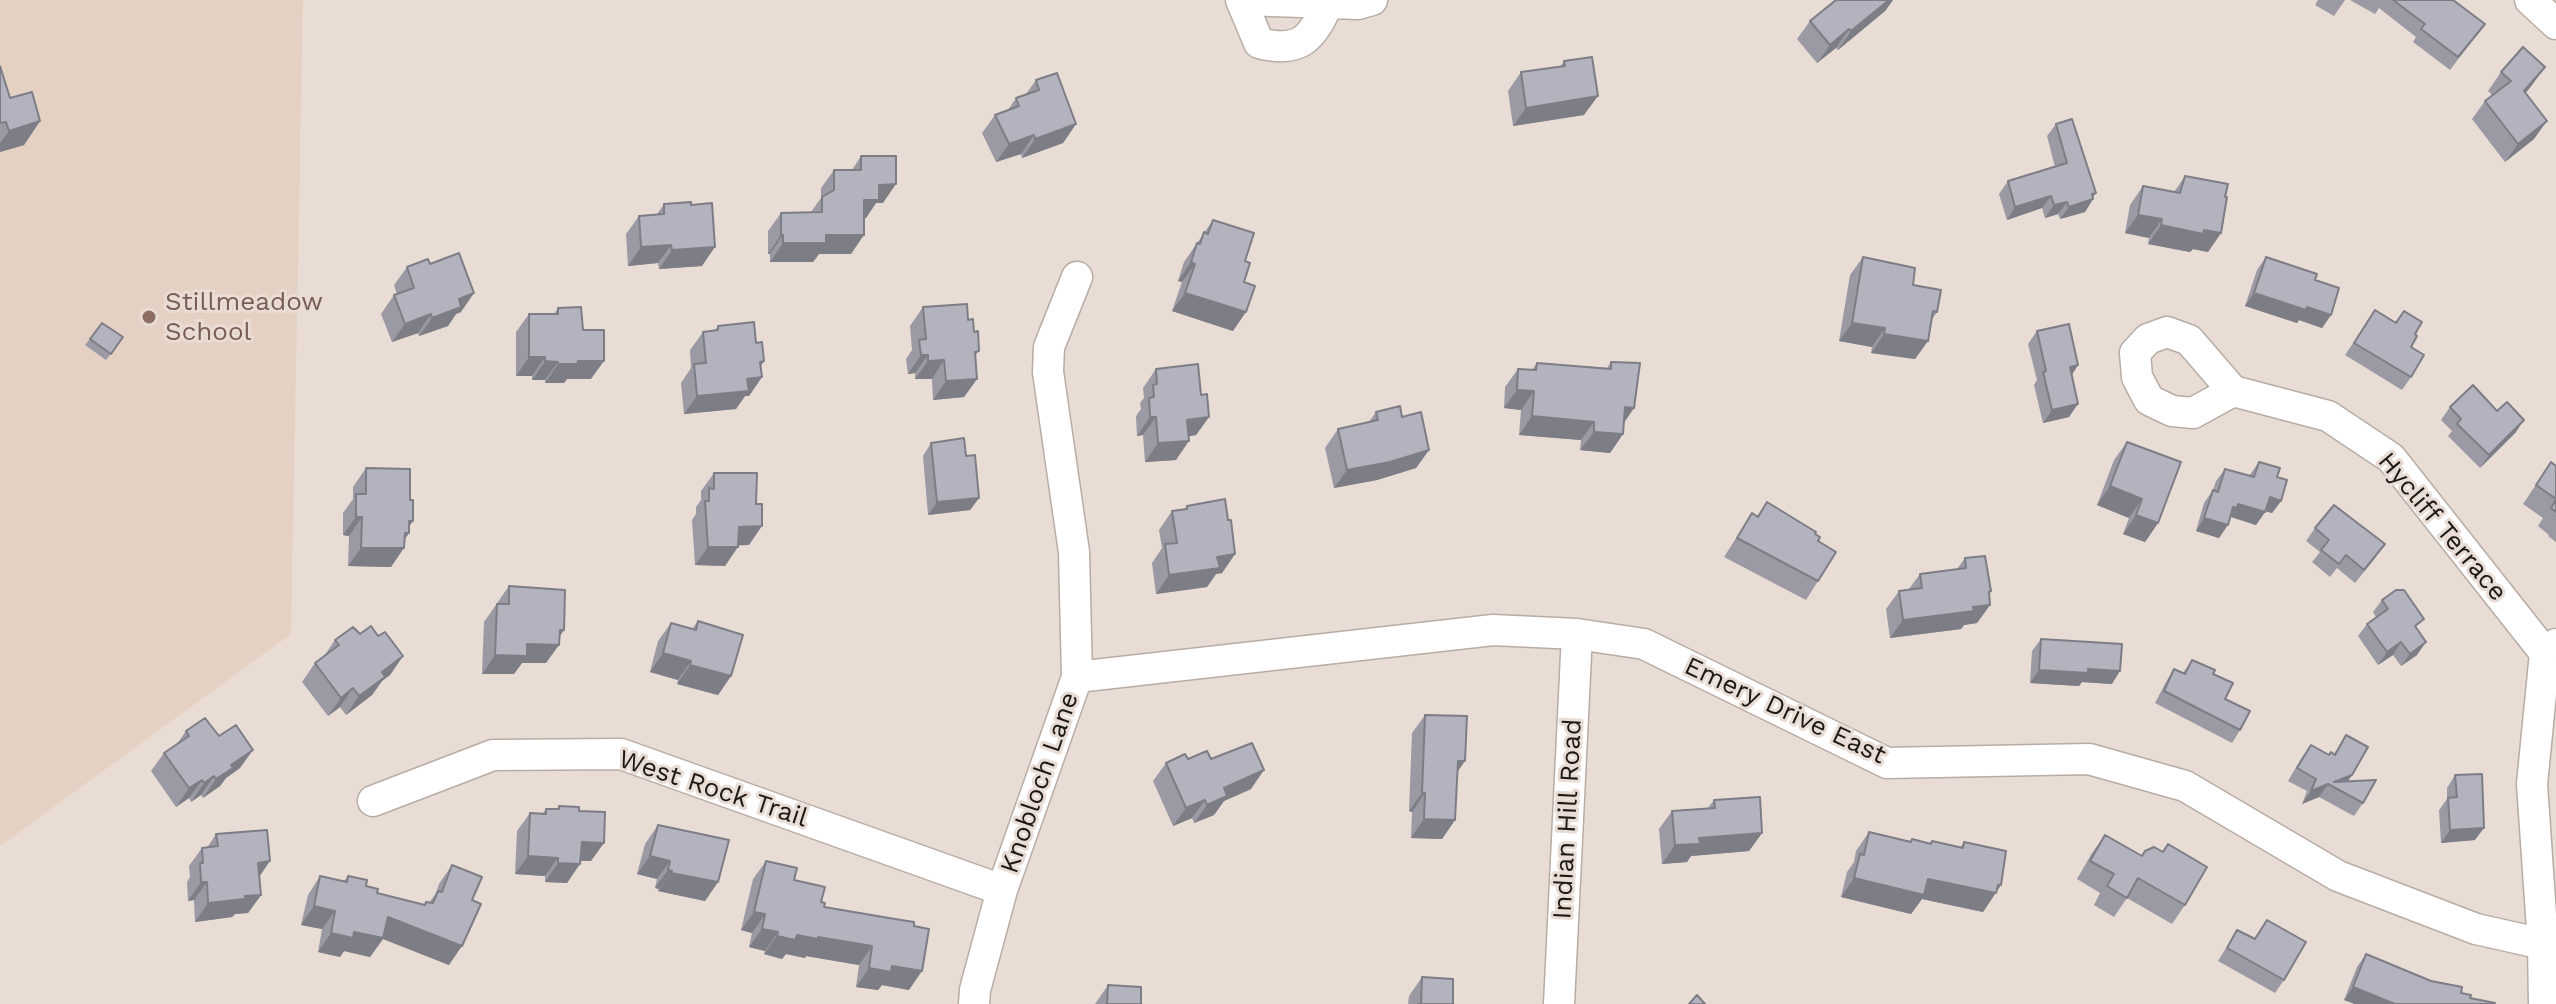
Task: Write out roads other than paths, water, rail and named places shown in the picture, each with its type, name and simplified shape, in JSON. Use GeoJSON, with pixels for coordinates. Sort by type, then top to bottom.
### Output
{"type":"FeatureCollection","features":[{"type":"Feature","properties":{"kind":"street"},"geometry":{"type":"LineString","coordinates":[[1329,2],[1319,23],[1305,40],[1280,49],[1259,43],[1242,0],[1329,2],[1358,4],[1372,0]]}},
{"type":"Feature","properties":{"kind":"street"},"geometry":{"type":"LineString","coordinates":[[2530,0],[2556,24]]}},
{"type":"Feature","properties":{"kind":"street","name":"Knobloch Lane"},"geometry":{"type":"LineString","coordinates":[[974,1004],[1002,890],[1077,677],[1074,552],[1048,372],[1049,347],[1077,277]]}},
{"type":"Feature","properties":{"kind":"street","name":"Hycliff Terrace"},"geometry":{"type":"LineString","coordinates":[[2233,391],[2328,416],[2391,458],[2551,648]]}},
{"type":"Feature","properties":{"kind":"street","name":"Emery Drive East"},"geometry":{"type":"LineString","coordinates":[[1077,677],[1493,630],[1577,634],[1644,644],[1887,763],[2089,759],[2185,786],[2338,876],[2476,929],[2549,944]]}},
{"type":"Feature","properties":{"kind":"street","name":"Indian Hill Road"},"geometry":{"type":"LineString","coordinates":[[1559,1004],[1577,634]]}},
{"type":"Feature","properties":{"kind":"street"},"geometry":{"type":"LineString","coordinates":[[2544,1004],[2549,944],[2532,784],[2551,648]]}},
{"type":"Feature","properties":{"kind":"street","name":"West Rock Trail"},"geometry":{"type":"LineString","coordinates":[[373,801],[493,755],[621,754],[1002,890]]}},
{"type":"Feature","properties":{"kind":"place","name":"Stillmeadow School"},"geometry":{"type":"Point","coordinates":[149,317]}}]}
